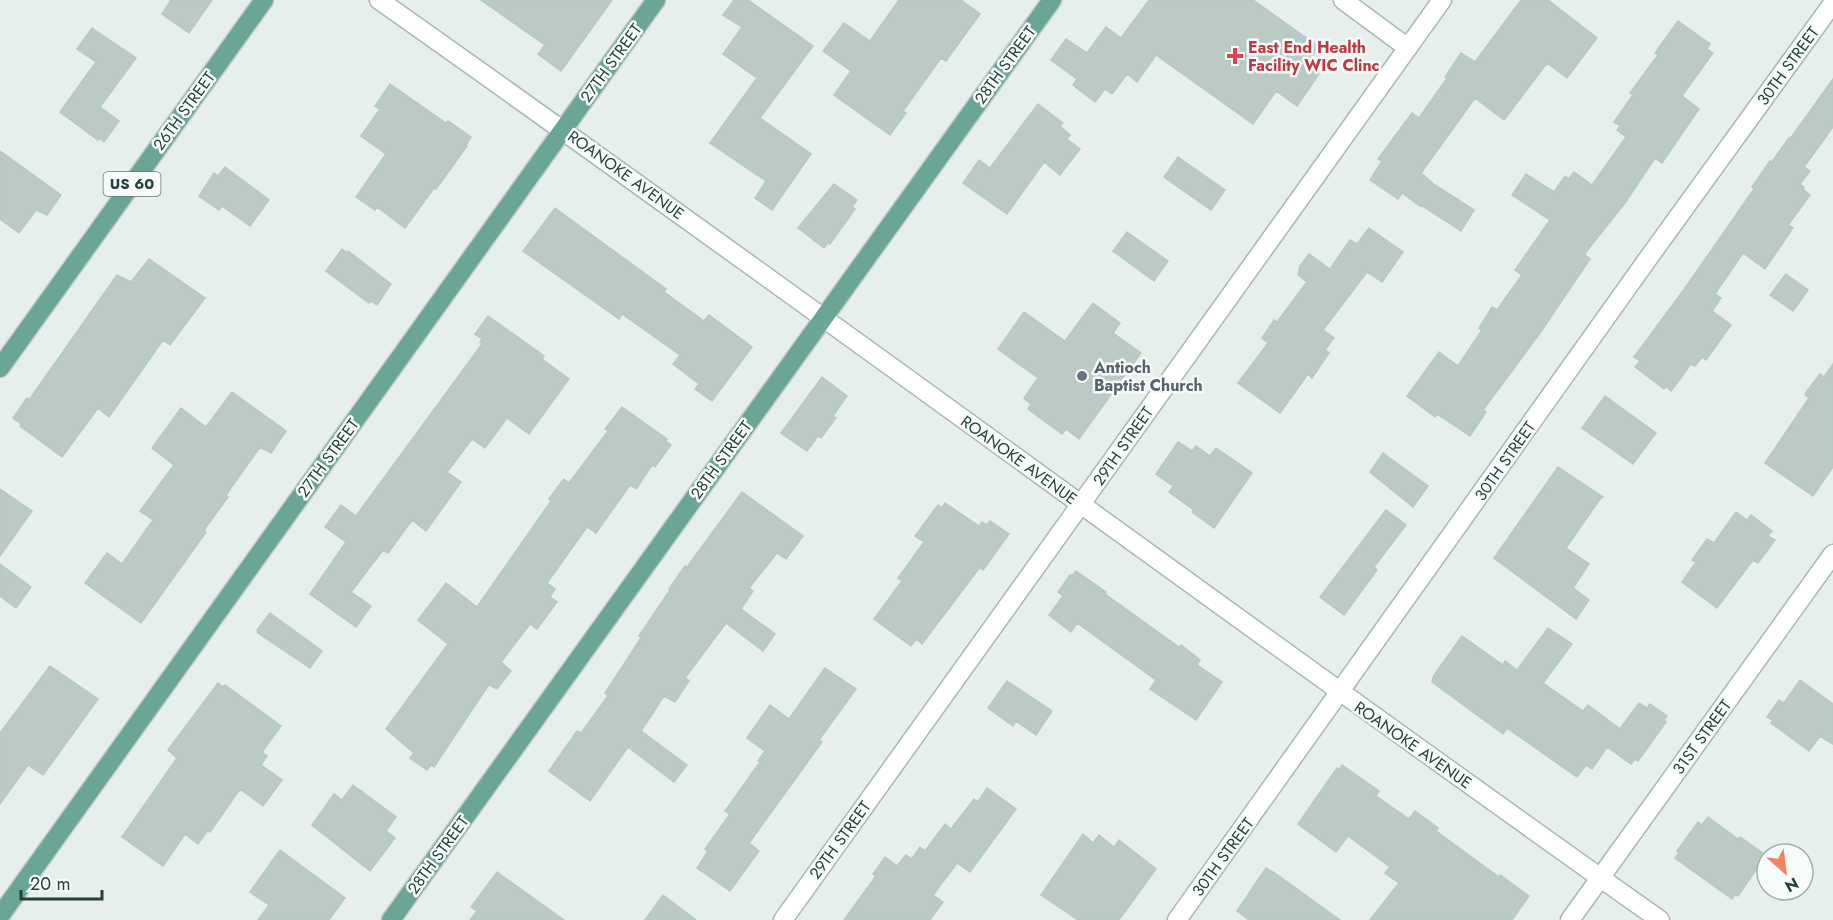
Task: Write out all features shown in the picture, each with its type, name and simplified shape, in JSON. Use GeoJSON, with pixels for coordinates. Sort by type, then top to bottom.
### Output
{"type":"FeatureCollection","features":[{"type":"Feature","properties":{"kind":"main road","name":"26TH STREET"},"geometry":{"type":"LineString","coordinates":[[0,368],[264,0]]}},
{"type":"Feature","properties":{"kind":"main road","name":"27TH STREET"},"geometry":{"type":"LineString","coordinates":[[0,916],[656,0]]}},
{"type":"Feature","properties":{"kind":"main road","name":"28TH STREET"},"geometry":{"type":"LineString","coordinates":[[391,920],[1052,0]]}},
{"type":"Feature","properties":{"kind":"street","name":"ROANOKE AVENUE"},"geometry":{"type":"LineString","coordinates":[[379,0],[1660,920]]}},
{"type":"Feature","properties":{"kind":"street"},"geometry":{"type":"LineString","coordinates":[[1343,0],[1408,48]]}},
{"type":"Feature","properties":{"kind":"street","name":"29TH STREET"},"geometry":{"type":"LineString","coordinates":[[783,920],[1442,0]]}},
{"type":"Feature","properties":{"kind":"street","name":"30TH STREET"},"geometry":{"type":"LineString","coordinates":[[1177,920],[1833,3]]}},
{"type":"Feature","properties":{"kind":"street","name":"31ST STREET"},"geometry":{"type":"LineString","coordinates":[[1570,920],[1833,554]]}},
{"type":"Feature","properties":{"kind":"building"},"geometry":{"type":"Polygon","coordinates":[[[171,0],[212,0],[189,33],[162,14],[171,0]]]}},
{"type":"Feature","properties":{"kind":"building"},"geometry":{"type":"Polygon","coordinates":[[[481,0],[612,0],[561,71],[538,54],[545,45],[481,0]]]}},
{"type":"Feature","properties":{"kind":"building"},"geometry":{"type":"Polygon","coordinates":[[[734,0],[748,0],[813,46],[760,118],[811,154],[772,210],[755,198],[766,181],[710,143],[757,78],[723,54],[742,27],[723,15],[734,0]]]}},
{"type":"Feature","properties":{"kind":"building"},"geometry":{"type":"Polygon","coordinates":[[[899,0],[961,0],[980,14],[946,61],[941,58],[903,111],[906,113],[890,135],[834,95],[851,71],[823,51],[844,23],[870,41],[899,0]]]}},
{"type":"Feature","properties":{"kind":"building","name":"East End Health Facility WIC Clinc"},"geometry":{"type":"Polygon","coordinates":[[[1149,0],[1253,0],[1319,47],[1306,65],[1319,74],[1297,106],[1276,91],[1253,124],[1156,55],[1137,82],[1127,74],[1112,94],[1105,89],[1095,102],[1073,85],[1077,79],[1051,60],[1066,39],[1087,53],[1106,27],[1121,38],[1149,0]]]}},
{"type":"Feature","properties":{"kind":"building"},"geometry":{"type":"Polygon","coordinates":[[[1521,0],[1548,0],[1597,38],[1567,78],[1547,63],[1504,120],[1475,98],[1421,173],[1435,185],[1474,210],[1461,231],[1402,193],[1398,199],[1370,180],[1382,161],[1378,159],[1412,113],[1419,118],[1447,78],[1445,77],[1461,53],[1475,62],[1521,0]]]}},
{"type":"Feature","properties":{"kind":"building"},"geometry":{"type":"Polygon","coordinates":[[[1678,21],[1710,44],[1707,49],[1713,53],[1682,96],[1699,109],[1662,163],[1655,158],[1625,203],[1586,252],[1585,255],[1590,259],[1540,333],[1483,410],[1486,412],[1470,436],[1437,414],[1435,417],[1407,396],[1439,352],[1458,366],[1482,330],[1479,328],[1492,307],[1497,310],[1522,275],[1515,270],[1550,220],[1512,195],[1526,174],[1554,192],[1565,176],[1569,179],[1574,172],[1592,185],[1626,137],[1617,130],[1620,126],[1614,122],[1633,95],[1630,93],[1658,55],[1655,53],[1678,21]]]}},
{"type":"Feature","properties":{"kind":"building"},"geometry":{"type":"Polygon","coordinates":[[[92,28],[136,58],[100,107],[119,121],[104,142],[60,112],[96,62],[77,49],[92,28]]]}},
{"type":"Feature","properties":{"kind":"building"},"geometry":{"type":"Polygon","coordinates":[[[1833,79],[1833,127],[1804,167],[1810,171],[1800,184],[1810,195],[1788,225],[1793,228],[1765,269],[1743,253],[1715,294],[1721,298],[1712,311],[1731,325],[1706,360],[1702,357],[1695,366],[1691,364],[1671,391],[1666,386],[1664,389],[1635,367],[1640,361],[1634,357],[1754,189],[1752,187],[1770,161],[1771,163],[1790,139],[1833,79]]]}},
{"type":"Feature","properties":{"kind":"building"},"geometry":{"type":"Polygon","coordinates":[[[390,84],[446,123],[448,121],[471,137],[436,189],[434,188],[405,228],[377,207],[375,210],[356,197],[386,154],[361,136],[380,109],[375,106],[390,84]]]}},
{"type":"Feature","properties":{"kind":"building"},"geometry":{"type":"Polygon","coordinates":[[[1038,104],[1063,123],[1060,126],[1070,135],[1067,139],[1080,149],[1060,175],[1044,162],[1007,214],[963,183],[979,160],[990,168],[1038,104]]]}},
{"type":"Feature","properties":{"kind":"building"},"geometry":{"type":"Polygon","coordinates":[[[0,151],[61,195],[47,215],[36,210],[19,233],[0,219],[0,151]]]}},
{"type":"Feature","properties":{"kind":"building"},"geometry":{"type":"Polygon","coordinates":[[[1178,157],[1225,190],[1211,210],[1164,177],[1178,157]]]}},
{"type":"Feature","properties":{"kind":"building"},"geometry":{"type":"Polygon","coordinates":[[[225,167],[269,200],[250,226],[222,206],[219,210],[199,196],[214,173],[218,176],[225,167]]]}},
{"type":"Feature","properties":{"kind":"building"},"geometry":{"type":"Polygon","coordinates":[[[834,184],[857,200],[852,207],[855,209],[830,244],[828,243],[824,248],[798,228],[834,184]]]}},
{"type":"Feature","properties":{"kind":"building"},"geometry":{"type":"Polygon","coordinates":[[[555,208],[666,289],[664,292],[704,321],[709,315],[752,347],[712,401],[695,389],[699,384],[673,364],[680,355],[622,314],[619,319],[523,251],[555,208]]]}},
{"type":"Feature","properties":{"kind":"building"},"geometry":{"type":"Polygon","coordinates":[[[1369,228],[1403,252],[1382,282],[1367,272],[1323,330],[1334,338],[1325,350],[1329,353],[1312,378],[1308,374],[1280,413],[1238,383],[1268,343],[1262,338],[1274,320],[1277,322],[1307,282],[1298,275],[1300,266],[1309,254],[1330,269],[1350,240],[1357,244],[1369,228]]]}},
{"type":"Feature","properties":{"kind":"building"},"geometry":{"type":"Polygon","coordinates":[[[1127,232],[1168,261],[1154,281],[1113,251],[1127,232]]]}},
{"type":"Feature","properties":{"kind":"building"},"geometry":{"type":"Polygon","coordinates":[[[342,249],[347,253],[348,251],[391,284],[377,305],[371,301],[369,303],[326,271],[342,249]]]}},
{"type":"Feature","properties":{"kind":"building"},"geometry":{"type":"Polygon","coordinates":[[[149,259],[205,298],[170,345],[163,340],[109,417],[98,408],[62,457],[20,426],[21,424],[13,418],[27,398],[29,400],[117,275],[131,282],[149,259]]]}},
{"type":"Feature","properties":{"kind":"building"},"geometry":{"type":"Polygon","coordinates":[[[1786,274],[1808,290],[1793,311],[1770,295],[1786,274]]]}},
{"type":"Feature","properties":{"kind":"building","name":"Antioch Baptist Church"},"geometry":{"type":"Polygon","coordinates":[[[1093,303],[1120,323],[1113,333],[1141,353],[1079,439],[1066,429],[1062,434],[1028,409],[1031,404],[1024,398],[1038,378],[998,349],[1024,312],[1065,341],[1093,303]]]}},
{"type":"Feature","properties":{"kind":"building"},"geometry":{"type":"Polygon","coordinates":[[[488,316],[544,356],[542,359],[569,379],[529,434],[507,418],[485,448],[472,439],[447,472],[461,482],[426,531],[412,520],[388,553],[383,550],[351,592],[371,606],[356,627],[310,594],[346,542],[325,527],[341,505],[356,516],[482,344],[480,342],[482,339],[475,334],[488,316]]]}},
{"type":"Feature","properties":{"kind":"building"},"geometry":{"type":"Polygon","coordinates":[[[1833,364],[1833,467],[1813,496],[1765,463],[1809,398],[1805,395],[1807,391],[1820,374],[1824,377],[1833,364]]]}},
{"type":"Feature","properties":{"kind":"building"},"geometry":{"type":"Polygon","coordinates":[[[822,377],[847,396],[833,416],[836,418],[821,438],[818,436],[807,451],[781,433],[822,377]]]}},
{"type":"Feature","properties":{"kind":"building"},"geometry":{"type":"Polygon","coordinates":[[[232,392],[286,431],[271,453],[260,447],[226,495],[228,497],[204,530],[206,532],[141,623],[85,583],[107,553],[122,564],[153,520],[140,511],[174,465],[152,448],[181,408],[206,427],[232,392]]]}},
{"type":"Feature","properties":{"kind":"building"},"geometry":{"type":"Polygon","coordinates":[[[1605,396],[1656,433],[1633,464],[1582,428],[1605,396]]]}},
{"type":"Feature","properties":{"kind":"building"},"geometry":{"type":"Polygon","coordinates":[[[622,407],[667,439],[666,441],[671,445],[655,467],[652,465],[636,489],[630,485],[596,533],[587,527],[547,583],[555,589],[550,597],[557,602],[537,629],[530,624],[501,662],[511,671],[497,689],[488,686],[434,767],[431,765],[427,770],[410,758],[414,753],[386,729],[448,644],[418,620],[446,583],[477,607],[551,501],[549,499],[564,479],[569,483],[608,431],[605,429],[622,407]]]}},
{"type":"Feature","properties":{"kind":"building"},"geometry":{"type":"Polygon","coordinates":[[[1178,442],[1192,451],[1196,446],[1210,456],[1216,448],[1252,473],[1214,528],[1169,492],[1173,486],[1156,474],[1178,442]]]}},
{"type":"Feature","properties":{"kind":"building"},"geometry":{"type":"Polygon","coordinates":[[[1383,453],[1428,486],[1413,507],[1370,472],[1383,453]]]}},
{"type":"Feature","properties":{"kind":"building"},"geometry":{"type":"Polygon","coordinates":[[[1558,467],[1603,497],[1566,548],[1589,564],[1573,588],[1589,600],[1576,619],[1494,558],[1558,467]]]}},
{"type":"Feature","properties":{"kind":"building"},"geometry":{"type":"Polygon","coordinates":[[[0,489],[32,511],[0,556],[0,489]]]}},
{"type":"Feature","properties":{"kind":"building"},"geometry":{"type":"Polygon","coordinates":[[[742,492],[803,536],[786,559],[777,553],[749,588],[753,591],[741,609],[775,634],[763,651],[726,623],[685,678],[689,681],[675,702],[664,696],[641,731],[687,765],[674,782],[628,747],[590,801],[549,771],[577,731],[581,733],[608,696],[605,693],[641,638],[639,636],[669,589],[742,492]]]}},
{"type":"Feature","properties":{"kind":"building"},"geometry":{"type":"Polygon","coordinates":[[[945,503],[979,526],[982,522],[987,525],[990,521],[1009,534],[983,570],[980,567],[922,644],[916,639],[911,646],[874,619],[902,581],[898,578],[924,542],[915,536],[938,505],[942,508],[945,503]]]}},
{"type":"Feature","properties":{"kind":"building"},"geometry":{"type":"Polygon","coordinates":[[[1386,510],[1406,525],[1374,567],[1377,570],[1344,615],[1320,597],[1386,510]]]}},
{"type":"Feature","properties":{"kind":"building"},"geometry":{"type":"Polygon","coordinates":[[[1736,512],[1747,520],[1751,515],[1772,531],[1768,536],[1775,540],[1758,563],[1753,560],[1717,608],[1682,582],[1696,562],[1692,560],[1707,539],[1714,543],[1736,512]]]}},
{"type":"Feature","properties":{"kind":"building"},"geometry":{"type":"Polygon","coordinates":[[[0,564],[31,587],[16,608],[0,596],[0,564]]]}},
{"type":"Feature","properties":{"kind":"building"},"geometry":{"type":"Polygon","coordinates":[[[1076,571],[1179,647],[1181,645],[1200,660],[1197,665],[1222,682],[1196,720],[1150,689],[1156,680],[1077,623],[1071,632],[1049,615],[1063,596],[1058,592],[1070,575],[1072,576],[1076,571]]]}},
{"type":"Feature","properties":{"kind":"building"},"geometry":{"type":"Polygon","coordinates":[[[270,613],[322,651],[310,668],[258,633],[257,630],[270,613]]]}},
{"type":"Feature","properties":{"kind":"building"},"geometry":{"type":"Polygon","coordinates":[[[1548,628],[1572,644],[1543,683],[1583,711],[1588,705],[1620,729],[1639,703],[1647,708],[1650,704],[1667,716],[1664,720],[1666,722],[1638,761],[1635,759],[1631,764],[1607,747],[1592,769],[1586,765],[1577,777],[1507,728],[1503,734],[1432,682],[1434,675],[1462,636],[1503,665],[1505,661],[1517,670],[1548,628]]]}},
{"type":"Feature","properties":{"kind":"building"},"geometry":{"type":"Polygon","coordinates":[[[50,666],[98,699],[43,775],[28,765],[0,804],[0,733],[50,666]]]}},
{"type":"Feature","properties":{"kind":"building"},"geometry":{"type":"Polygon","coordinates":[[[825,668],[856,689],[819,740],[822,742],[749,843],[759,851],[730,891],[697,868],[708,851],[705,849],[730,814],[725,811],[760,762],[758,761],[765,751],[747,738],[770,705],[789,719],[825,668]]]}},
{"type":"Feature","properties":{"kind":"building"},"geometry":{"type":"Polygon","coordinates":[[[1800,680],[1833,704],[1833,744],[1820,736],[1809,751],[1771,723],[1773,720],[1767,717],[1779,700],[1784,703],[1800,680]]]}},
{"type":"Feature","properties":{"kind":"building"},"geometry":{"type":"Polygon","coordinates":[[[1007,681],[1052,711],[1036,735],[1016,721],[1013,726],[988,708],[1007,681]]]}},
{"type":"Feature","properties":{"kind":"building"},"geometry":{"type":"Polygon","coordinates":[[[218,683],[223,687],[225,685],[281,726],[262,752],[267,756],[261,765],[282,780],[263,806],[240,789],[210,832],[208,830],[198,844],[185,834],[163,866],[122,837],[177,758],[168,750],[218,683]]]}},
{"type":"Feature","properties":{"kind":"building"},"geometry":{"type":"Polygon","coordinates":[[[1342,765],[1379,791],[1376,796],[1409,819],[1415,811],[1438,828],[1436,831],[1529,896],[1512,920],[1370,920],[1399,883],[1385,873],[1390,867],[1348,836],[1336,852],[1298,824],[1337,768],[1339,770],[1342,765]]]}},
{"type":"Feature","properties":{"kind":"building"},"geometry":{"type":"Polygon","coordinates":[[[353,785],[396,817],[386,831],[395,838],[370,871],[312,825],[334,794],[342,800],[353,785]]]}},
{"type":"Feature","properties":{"kind":"building"},"geometry":{"type":"Polygon","coordinates":[[[987,788],[1016,809],[970,872],[957,863],[933,895],[943,902],[930,920],[844,920],[876,876],[873,874],[885,857],[897,866],[906,855],[912,859],[920,847],[925,851],[945,824],[951,829],[974,799],[978,802],[987,788]]]}},
{"type":"Feature","properties":{"kind":"building"},"geometry":{"type":"Polygon","coordinates":[[[1708,817],[1738,839],[1740,837],[1755,848],[1755,871],[1738,896],[1735,894],[1732,899],[1675,858],[1679,853],[1677,851],[1698,822],[1702,825],[1708,817]]]}},
{"type":"Feature","properties":{"kind":"building"},"geometry":{"type":"Polygon","coordinates":[[[1083,834],[1093,843],[1099,835],[1114,847],[1119,840],[1156,869],[1119,920],[1078,920],[1041,895],[1083,834]]]}},
{"type":"Feature","properties":{"kind":"building"},"geometry":{"type":"Polygon","coordinates":[[[280,850],[345,898],[329,920],[258,920],[269,905],[250,892],[280,850]]]}},
{"type":"Feature","properties":{"kind":"building"},"geometry":{"type":"Polygon","coordinates":[[[1266,868],[1340,920],[1249,920],[1237,911],[1266,868]]]}},
{"type":"Feature","properties":{"kind":"building"},"geometry":{"type":"Polygon","coordinates":[[[497,872],[564,920],[470,920],[477,911],[471,907],[497,872]]]}},
{"type":"Feature","properties":{"kind":"building"},"geometry":{"type":"Polygon","coordinates":[[[663,895],[696,920],[645,920],[663,895]]]}},
{"type":"Feature","properties":{"kind":"place","name":"East End Health Facility WIC Clinc"},"geometry":{"type":"Point","coordinates":[1235,56]}},
{"type":"Feature","properties":{"kind":"place","name":"Antioch Baptist Church"},"geometry":{"type":"Point","coordinates":[1082,376]}}]}
